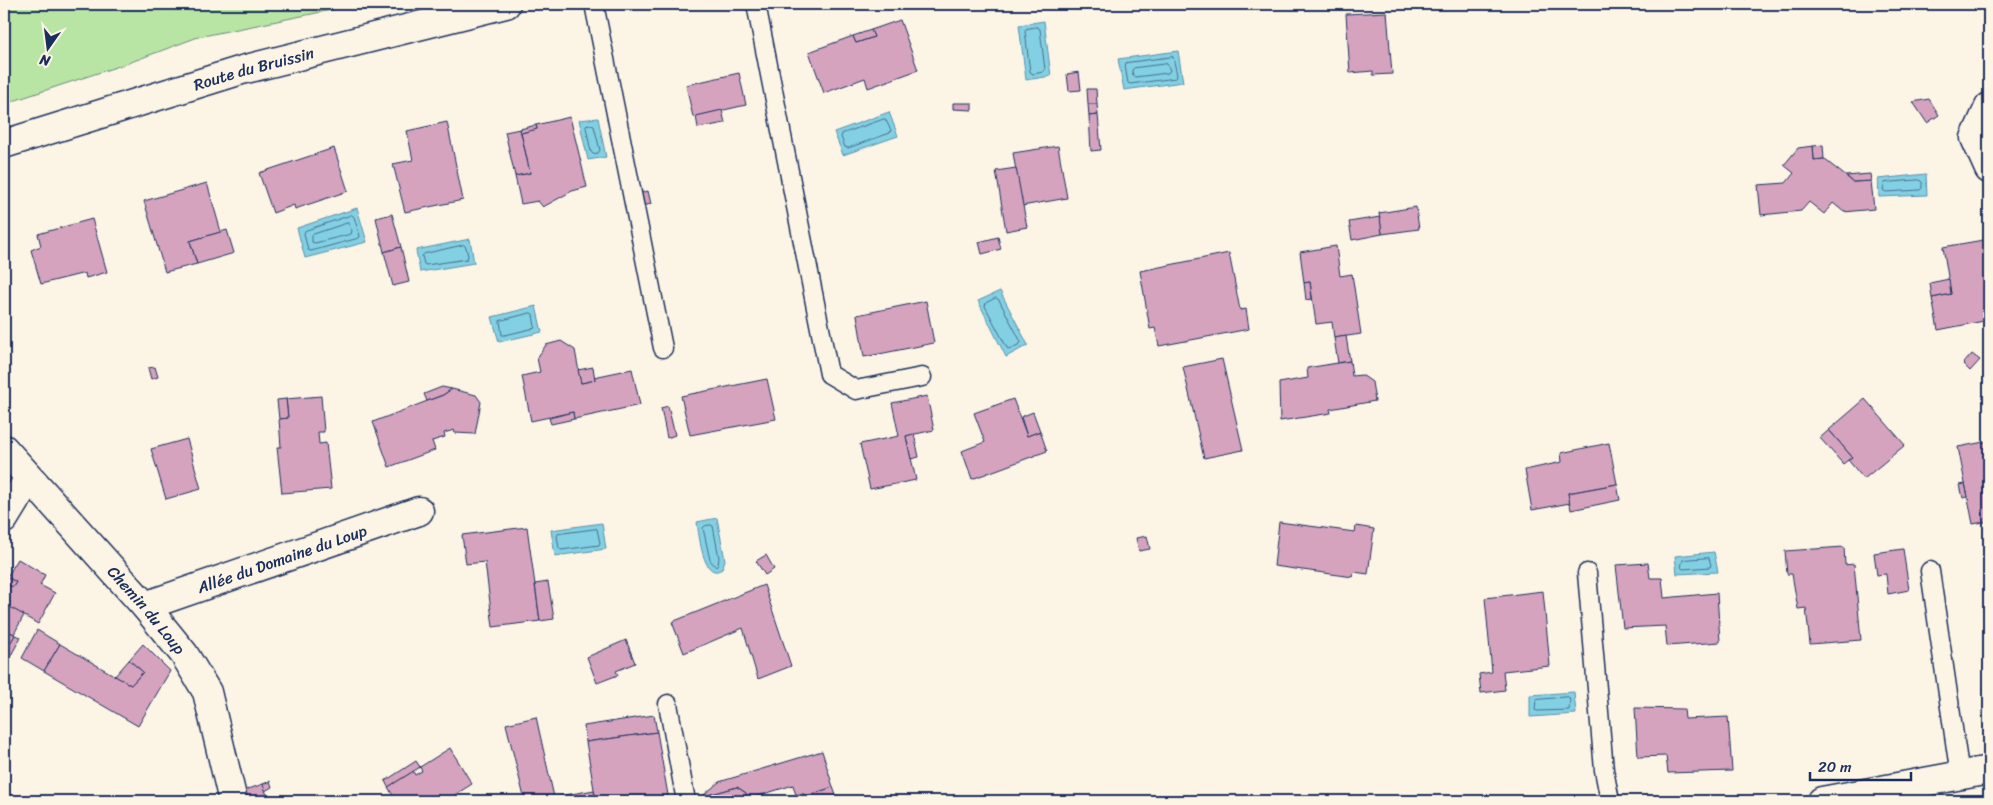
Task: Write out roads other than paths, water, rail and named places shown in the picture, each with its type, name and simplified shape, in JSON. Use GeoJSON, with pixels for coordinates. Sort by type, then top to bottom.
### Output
{"type":"FeatureCollection","features":[{"type":"Feature","properties":{"kind":"street","name":"Route du Bruissin"},"geometry":{"type":"LineString","coordinates":[[4,144],[242,70],[506,4]]}},
{"type":"Feature","properties":{"kind":"street"},"geometry":{"type":"LineString","coordinates":[[1989,107],[1975,138],[1989,168]]}},
{"type":"Feature","properties":{"kind":"street","name":"Chemin du Loup"},"geometry":{"type":"LineString","coordinates":[[4,449],[28,478],[145,606],[184,654],[207,692],[233,801]]}},
{"type":"Feature","properties":{"kind":"street"},"geometry":{"type":"LineString","coordinates":[[4,519],[28,478]]}},
{"type":"Feature","properties":{"kind":"street","name":"Allée du Domaine du Loup"},"geometry":{"type":"LineString","coordinates":[[145,606],[419,512]]}},
{"type":"Feature","properties":{"kind":"street"},"geometry":{"type":"LineString","coordinates":[[1822,801],[1989,770]]}},
{"type":"Feature","properties":{"kind":"lane"},"geometry":{"type":"LineString","coordinates":[[594,4],[663,348]]}},
{"type":"Feature","properties":{"kind":"lane"},"geometry":{"type":"LineString","coordinates":[[756,4],[829,374],[856,390],[922,377]]}},
{"type":"Feature","properties":{"kind":"lane"},"geometry":{"type":"LineString","coordinates":[[1930,571],[1960,776]]}},
{"type":"Feature","properties":{"kind":"lane"},"geometry":{"type":"LineString","coordinates":[[1587,573],[1604,770],[1610,801]]}},
{"type":"Feature","properties":{"kind":"lane"},"geometry":{"type":"LineString","coordinates":[[668,704],[686,801]]}},
{"type":"Feature","properties":{"kind":"water"},"geometry":{"type":"Polygon","coordinates":[[[1044,21],[1051,76],[1026,80],[1019,25],[1044,21]]]}},
{"type":"Feature","properties":{"kind":"water"},"geometry":{"type":"Polygon","coordinates":[[[1178,51],[1183,82],[1124,90],[1118,59],[1178,51]]]}},
{"type":"Feature","properties":{"kind":"water"},"geometry":{"type":"Polygon","coordinates":[[[889,112],[898,136],[843,155],[834,132],[889,112]]]}},
{"type":"Feature","properties":{"kind":"water"},"geometry":{"type":"Polygon","coordinates":[[[598,118],[606,157],[588,160],[579,120],[598,118]]]}},
{"type":"Feature","properties":{"kind":"water"},"geometry":{"type":"Polygon","coordinates":[[[1926,174],[1927,195],[1879,197],[1878,179],[1926,174]]]}},
{"type":"Feature","properties":{"kind":"water"},"geometry":{"type":"Polygon","coordinates":[[[357,208],[367,242],[305,258],[297,228],[357,208]]]}},
{"type":"Feature","properties":{"kind":"water"},"geometry":{"type":"Polygon","coordinates":[[[470,239],[474,263],[420,272],[416,250],[470,239]]]}},
{"type":"Feature","properties":{"kind":"water"},"geometry":{"type":"Polygon","coordinates":[[[1000,291],[1028,345],[1006,357],[978,301],[1000,291]]]}},
{"type":"Feature","properties":{"kind":"water"},"geometry":{"type":"Polygon","coordinates":[[[536,306],[542,332],[499,342],[492,317],[536,306]]]}},
{"type":"Feature","properties":{"kind":"water"},"geometry":{"type":"Polygon","coordinates":[[[717,518],[725,560],[722,569],[716,571],[710,569],[706,563],[697,522],[717,518]]]}},
{"type":"Feature","properties":{"kind":"water"},"geometry":{"type":"Polygon","coordinates":[[[602,523],[606,549],[555,556],[551,530],[602,523]]]}},
{"type":"Feature","properties":{"kind":"water"},"geometry":{"type":"Polygon","coordinates":[[[1714,552],[1718,572],[1677,574],[1675,556],[1714,552]]]}},
{"type":"Feature","properties":{"kind":"water"},"geometry":{"type":"Polygon","coordinates":[[[1574,692],[1576,714],[1530,717],[1530,695],[1574,692]]]}}]}
